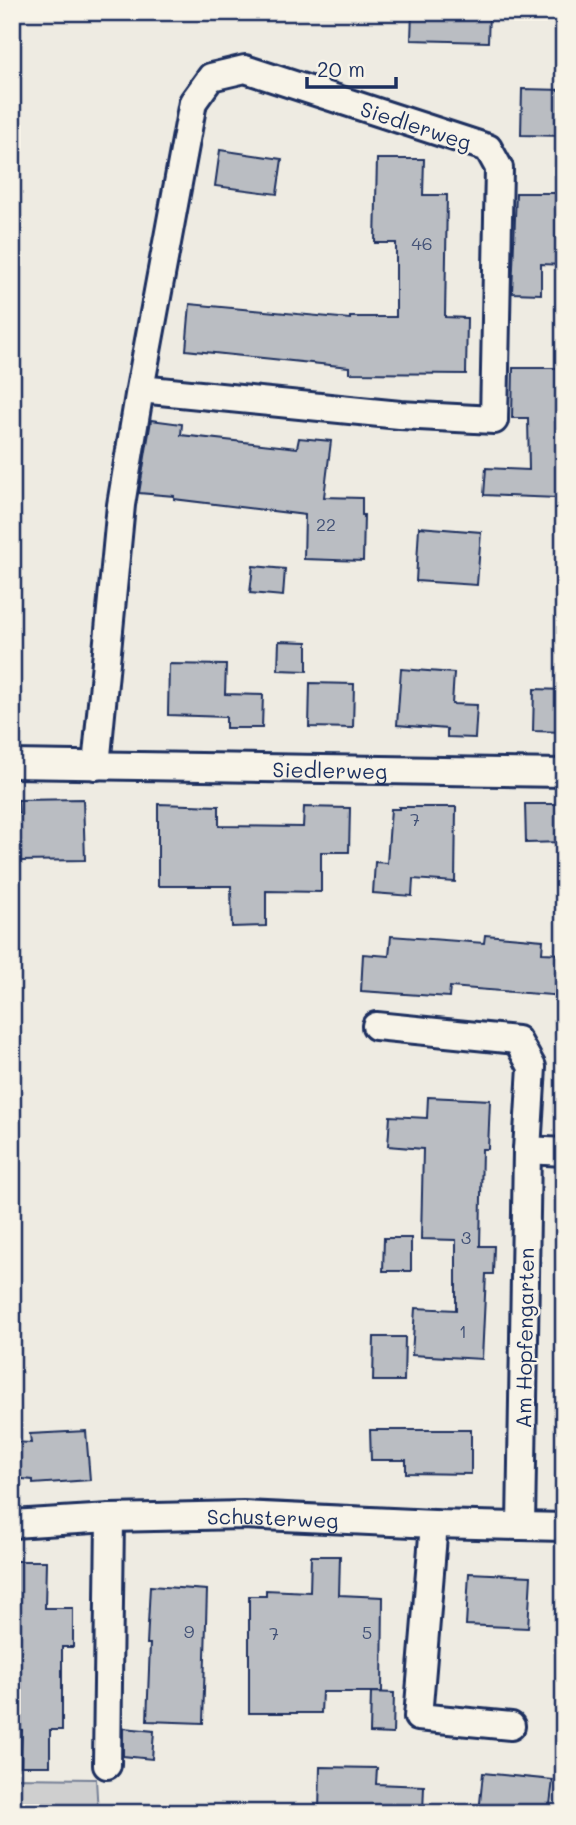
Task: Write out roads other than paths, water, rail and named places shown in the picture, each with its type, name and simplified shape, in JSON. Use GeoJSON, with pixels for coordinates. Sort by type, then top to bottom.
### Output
{"type":"FeatureCollection","features":[{"type":"Feature","properties":{"kind":"street","name":"Siedlerweg"},"geometry":{"type":"LineString","coordinates":[[96,766],[121,505],[140,389],[193,102],[211,77],[245,69],[488,148],[499,168],[494,420],[400,415],[140,389]]}},
{"type":"Feature","properties":{"kind":"street","name":"Siedlerweg"},"geometry":{"type":"LineString","coordinates":[[12,764],[564,773]]}},
{"type":"Feature","properties":{"kind":"street","name":"Am Hopfengarten"},"geometry":{"type":"LineString","coordinates":[[376,1026],[517,1040],[532,1067],[527,1150],[521,1526]]}},
{"type":"Feature","properties":{"kind":"street"},"geometry":{"type":"LineString","coordinates":[[527,1150],[564,1152]]}},
{"type":"Feature","properties":{"kind":"street","name":"Schusterweg"},"geometry":{"type":"LineString","coordinates":[[12,1524],[110,1518],[243,1515],[564,1527]]}},
{"type":"Feature","properties":{"kind":"street"},"geometry":{"type":"LineString","coordinates":[[107,1765],[110,1518]]}},
{"type":"Feature","properties":{"kind":"street"},"geometry":{"type":"LineString","coordinates":[[434,1524],[418,1717],[511,1727]]}}]}
